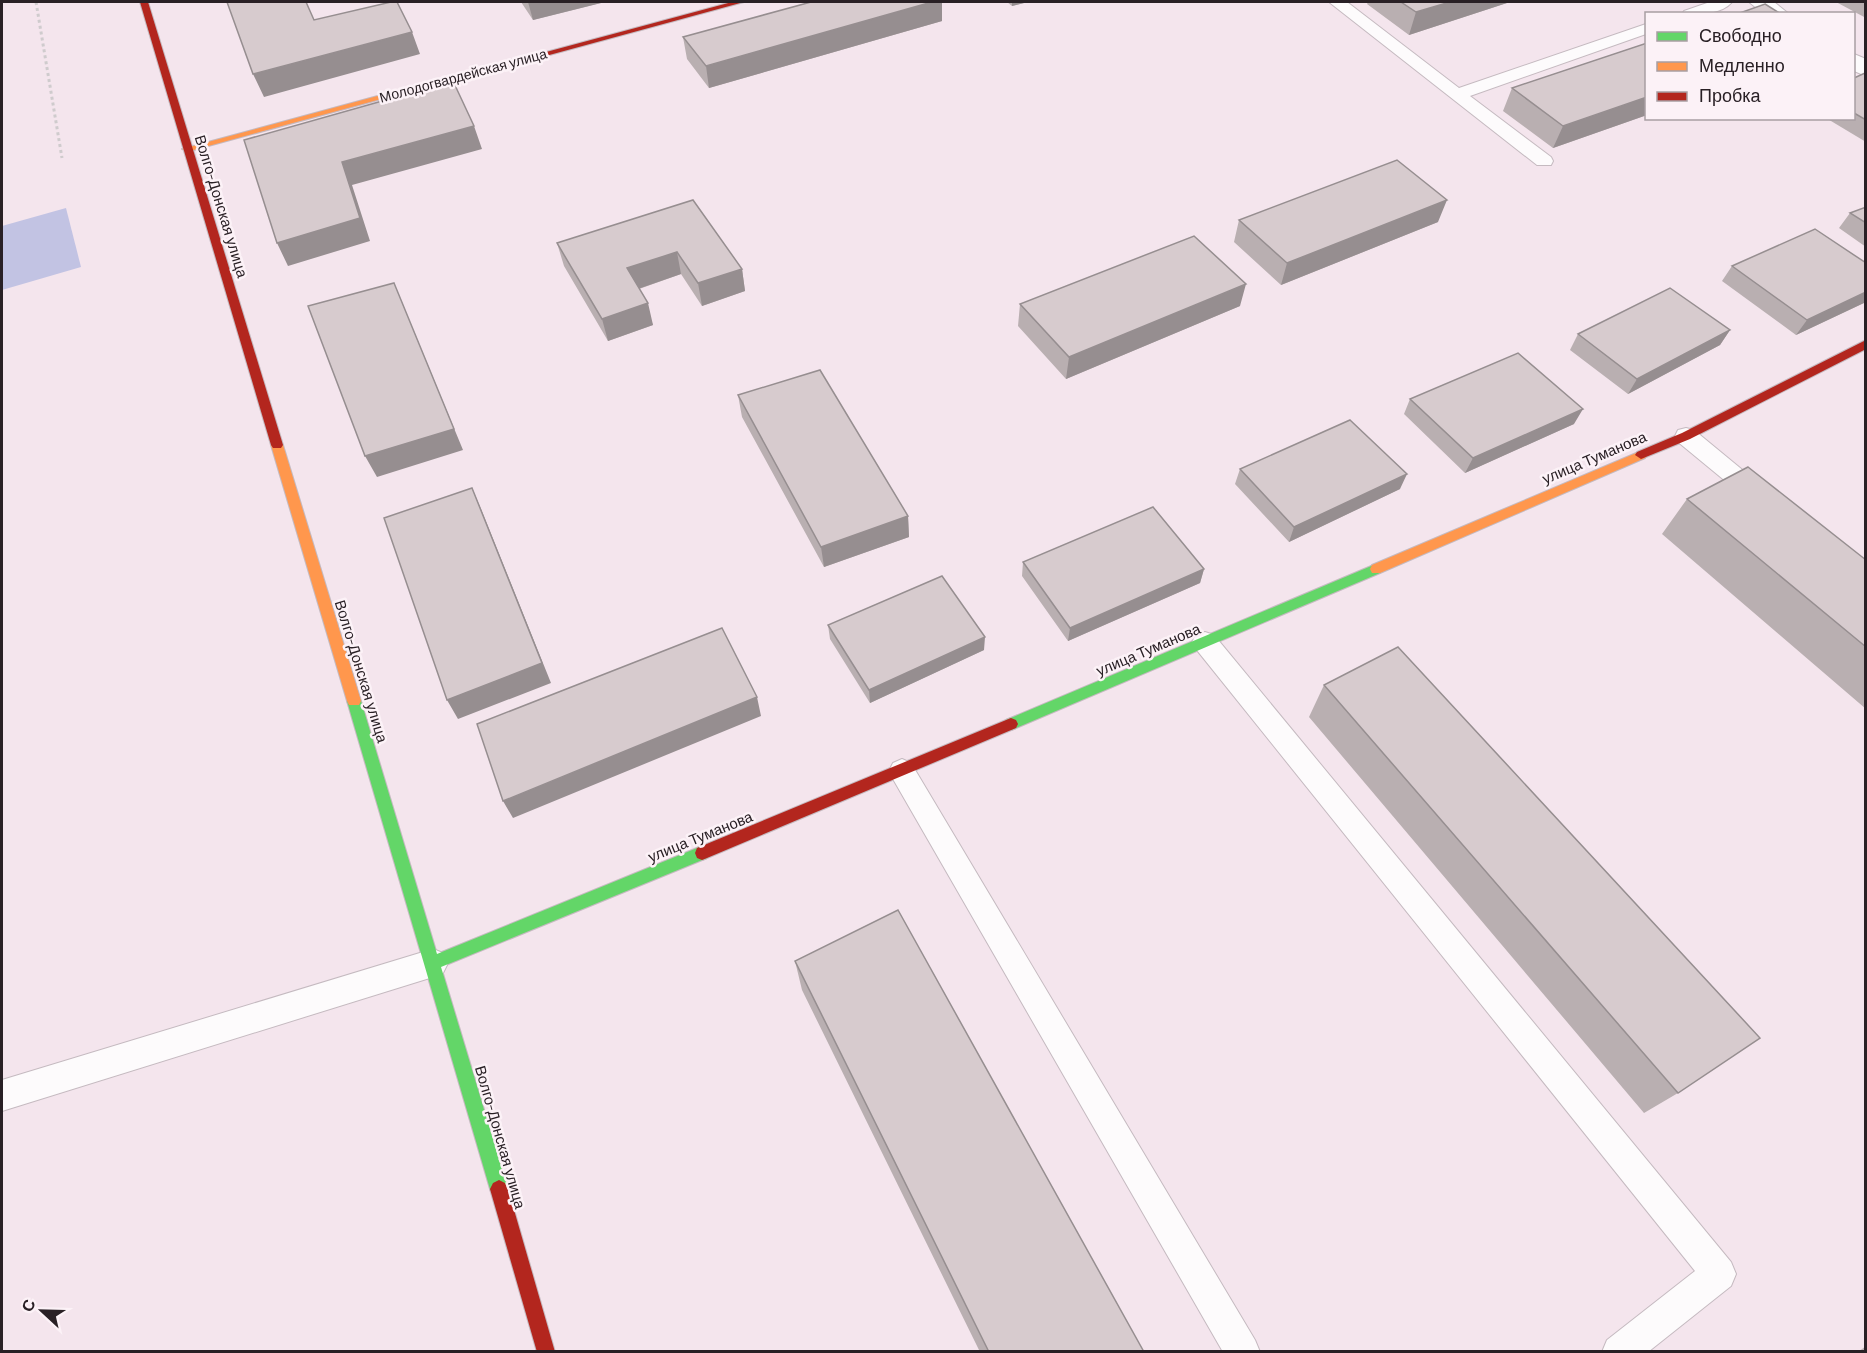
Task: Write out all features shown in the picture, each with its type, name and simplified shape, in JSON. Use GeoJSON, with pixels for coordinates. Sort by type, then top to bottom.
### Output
{"type":"FeatureCollection","features":[{"type":"Feature","properties":{"kind":"street","name":"Волго-Донская улица"},"geometry":{"type":"LineString","coordinates":[[144,2],[434,963],[546,1352]]}},
{"type":"Feature","properties":{"kind":"street","name":"Молодогвардейская улица"},"geometry":{"type":"LineString","coordinates":[[187,149],[740,2]]}},
{"type":"Feature","properties":{"kind":"street"},"geometry":{"type":"LineString","coordinates":[[1760,2],[1776,12]]}},
{"type":"Feature","properties":{"kind":"street","name":"улица Туманова"},"geometry":{"type":"LineString","coordinates":[[434,963],[902,771],[1686,436],[1865,345]]}},
{"type":"Feature","properties":{"kind":"lane"},"geometry":{"type":"LineString","coordinates":[[1337,2],[1544,160]]}},
{"type":"Feature","properties":{"kind":"lane"},"geometry":{"type":"LineString","coordinates":[[1696,12],[1724,2]]}},
{"type":"Feature","properties":{"kind":"lane"},"geometry":{"type":"LineString","coordinates":[[1458,94],[1645,30]]}},
{"type":"Feature","properties":{"kind":"lane"},"geometry":{"type":"LineString","coordinates":[[1686,436],[1776,510]]}},
{"type":"Feature","properties":{"kind":"lane"},"geometry":{"type":"LineString","coordinates":[[1205,642],[1719,1274],[1619,1352]]}},
{"type":"Feature","properties":{"kind":"lane"},"geometry":{"type":"LineString","coordinates":[[902,771],[1243,1352]]}},
{"type":"Feature","properties":{"kind":"lane"},"geometry":{"type":"LineString","coordinates":[[2,1096],[434,963]]}},
{"type":"Feature","properties":{"kind":"path"},"geometry":{"type":"LineString","coordinates":[[36,2],[62,158]]}},
{"type":"Feature","properties":{"kind":"water"},"geometry":{"type":"Polygon","coordinates":[[[66,208],[81,267],[2,290],[2,226],[66,208]]]}},
{"type":"Feature","properties":{"kind":"building"},"geometry":{"type":"Polygon","coordinates":[[[227,2],[306,2],[314,20],[397,2],[412,32],[253,74],[227,2]]]}},
{"type":"Feature","properties":{"kind":"building"},"geometry":{"type":"Polygon","coordinates":[[[811,2],[932,2],[706,66],[683,37],[811,2]]]}},
{"type":"Feature","properties":{"kind":"building"},"geometry":{"type":"Polygon","coordinates":[[[1401,2],[1450,2],[1416,12],[1401,2]]]}},
{"type":"Feature","properties":{"kind":"building"},"geometry":{"type":"Polygon","coordinates":[[[1765,4],[1778,12],[1743,12],[1765,4]]]}},
{"type":"Feature","properties":{"kind":"building"},"geometry":{"type":"Polygon","coordinates":[[[1645,44],[1645,98],[1563,126],[1512,88],[1645,44]]]}},
{"type":"Feature","properties":{"kind":"building"},"geometry":{"type":"Polygon","coordinates":[[[1866,73],[1866,120],[1855,114],[1855,78],[1866,73]]]}},
{"type":"Feature","properties":{"kind":"building"},"geometry":{"type":"Polygon","coordinates":[[[453,81],[474,126],[342,162],[360,218],[277,243],[244,140],[453,81]]]}},
{"type":"Feature","properties":{"kind":"building"},"geometry":{"type":"Polygon","coordinates":[[[1397,160],[1447,200],[1287,263],[1239,220],[1397,160]]]}},
{"type":"Feature","properties":{"kind":"building"},"geometry":{"type":"Polygon","coordinates":[[[693,200],[742,269],[698,283],[677,252],[627,268],[648,303],[602,319],[557,243],[693,200]]]}},
{"type":"Feature","properties":{"kind":"building"},"geometry":{"type":"Polygon","coordinates":[[[1866,207],[1866,223],[1850,213],[1866,207]]]}},
{"type":"Feature","properties":{"kind":"building"},"geometry":{"type":"Polygon","coordinates":[[[1815,229],[1866,263],[1866,292],[1807,320],[1732,266],[1815,229]]]}},
{"type":"Feature","properties":{"kind":"building"},"geometry":{"type":"Polygon","coordinates":[[[1194,236],[1246,284],[1069,357],[1020,304],[1194,236]]]}},
{"type":"Feature","properties":{"kind":"building"},"geometry":{"type":"Polygon","coordinates":[[[394,283],[454,429],[365,456],[308,306],[394,283]]]}},
{"type":"Feature","properties":{"kind":"building"},"geometry":{"type":"Polygon","coordinates":[[[1670,288],[1730,330],[1637,379],[1578,334],[1670,288]]]}},
{"type":"Feature","properties":{"kind":"building"},"geometry":{"type":"Polygon","coordinates":[[[1518,353],[1583,409],[1473,458],[1410,399],[1518,353]]]}},
{"type":"Feature","properties":{"kind":"building"},"geometry":{"type":"Polygon","coordinates":[[[820,370],[908,516],[821,547],[738,395],[820,370]]]}},
{"type":"Feature","properties":{"kind":"building"},"geometry":{"type":"Polygon","coordinates":[[[1350,420],[1407,474],[1294,527],[1240,469],[1350,420]]]}},
{"type":"Feature","properties":{"kind":"building"},"geometry":{"type":"Polygon","coordinates":[[[1748,467],[1866,560],[1866,647],[1687,499],[1748,467]]]}},
{"type":"Feature","properties":{"kind":"building"},"geometry":{"type":"Polygon","coordinates":[[[472,488],[542,663],[447,700],[384,518],[472,488]]]}},
{"type":"Feature","properties":{"kind":"building"},"geometry":{"type":"Polygon","coordinates":[[[1153,507],[1204,569],[1070,628],[1023,562],[1153,507]]]}},
{"type":"Feature","properties":{"kind":"building"},"geometry":{"type":"Polygon","coordinates":[[[942,576],[985,637],[869,690],[828,625],[942,576]]]}},
{"type":"Feature","properties":{"kind":"building"},"geometry":{"type":"Polygon","coordinates":[[[722,628],[757,697],[503,801],[477,724],[722,628]]]}},
{"type":"Feature","properties":{"kind":"building"},"geometry":{"type":"Polygon","coordinates":[[[1398,647],[1760,1038],[1678,1093],[1324,685],[1398,647]]]}},
{"type":"Feature","properties":{"kind":"building"},"geometry":{"type":"Polygon","coordinates":[[[898,910],[1144,1352],[989,1352],[795,961],[898,910]]]}},
{"type":"Feature","properties":{"kind":"traffic: fast"},"geometry":{"type":"LineString","coordinates":[[1011,724],[1376,569]]}},
{"type":"Feature","properties":{"kind":"traffic: fast"},"geometry":{"type":"LineString","coordinates":[[354,701],[499,1189]]}},
{"type":"Feature","properties":{"kind":"traffic: fast"},"geometry":{"type":"LineString","coordinates":[[433,963],[702,853]]}},
{"type":"Feature","properties":{"kind":"traffic: slow"},"geometry":{"type":"LineString","coordinates":[[187,149],[539,55]]}},
{"type":"Feature","properties":{"kind":"traffic: slow"},"geometry":{"type":"LineString","coordinates":[[277,445],[354,701]]}},
{"type":"Feature","properties":{"kind":"traffic: slow"},"geometry":{"type":"LineString","coordinates":[[1376,569],[1641,455]]}},
{"type":"Feature","properties":{"kind":"traffic: jam"},"geometry":{"type":"LineString","coordinates":[[144,2],[277,445]]}},
{"type":"Feature","properties":{"kind":"traffic: jam"},"geometry":{"type":"LineString","coordinates":[[539,55],[740,2]]}},
{"type":"Feature","properties":{"kind":"traffic: jam"},"geometry":{"type":"LineString","coordinates":[[1641,455],[1686,436],[1866,344]]}},
{"type":"Feature","properties":{"kind":"traffic: jam"},"geometry":{"type":"LineString","coordinates":[[702,853],[1011,724]]}},
{"type":"Feature","properties":{"kind":"traffic: jam"},"geometry":{"type":"LineString","coordinates":[[499,1189],[546,1352]]}}]}
